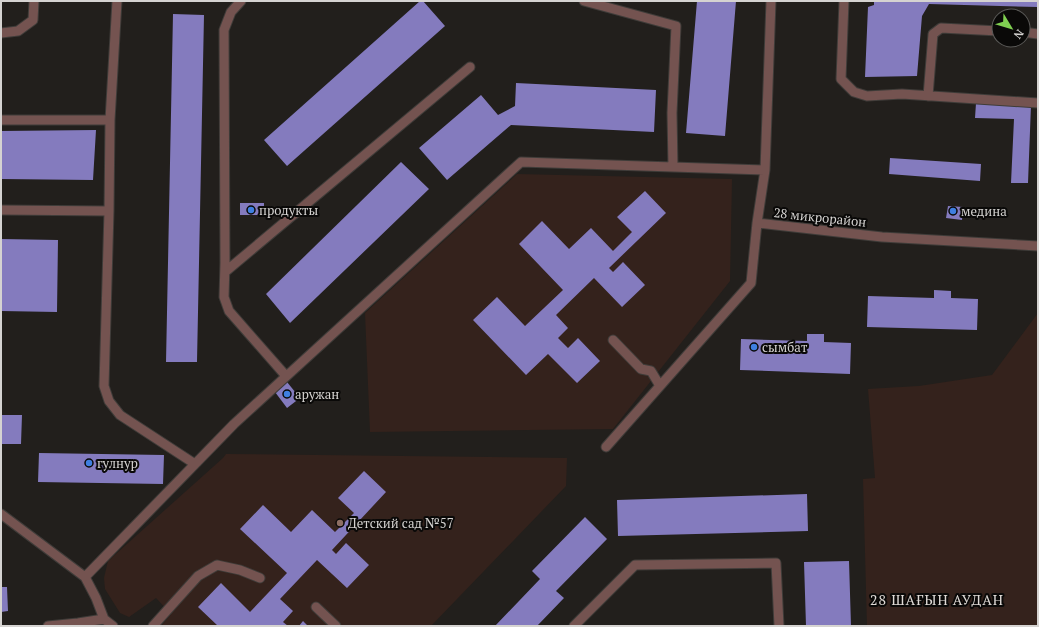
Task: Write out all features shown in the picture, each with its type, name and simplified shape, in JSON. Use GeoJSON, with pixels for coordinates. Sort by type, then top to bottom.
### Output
{"type":"FeatureCollection","features":[{"type":"Feature","properties":{"kind":"lane"},"geometry":{"type":"LineString","coordinates":[[1,33],[18,31],[33,20],[34,1]]}},
{"type":"Feature","properties":{"kind":"lane"},"geometry":{"type":"LineString","coordinates":[[117,1],[110,120],[110,211],[104,386],[109,401],[120,415],[195,464]]}},
{"type":"Feature","properties":{"kind":"lane"},"geometry":{"type":"LineString","coordinates":[[241,1],[231,12],[224,30],[224,297],[229,311],[286,376]]}},
{"type":"Feature","properties":{"kind":"lane"},"geometry":{"type":"LineString","coordinates":[[584,1],[676,26],[672,113],[673,167]]}},
{"type":"Feature","properties":{"kind":"lane"},"geometry":{"type":"LineString","coordinates":[[757,223],[765,170],[771,1]]}},
{"type":"Feature","properties":{"kind":"lane"},"geometry":{"type":"LineString","coordinates":[[844,1],[841,80],[854,92],[867,96],[902,94],[1038,102]]}},
{"type":"Feature","properties":{"kind":"lane"},"geometry":{"type":"LineString","coordinates":[[928,96],[933,34],[941,28],[991,31]]}},
{"type":"Feature","properties":{"kind":"lane"},"geometry":{"type":"LineString","coordinates":[[225,272],[470,67]]}},
{"type":"Feature","properties":{"kind":"lane"},"geometry":{"type":"LineString","coordinates":[[1,120],[110,120]]}},
{"type":"Feature","properties":{"kind":"lane"},"geometry":{"type":"LineString","coordinates":[[85,577],[234,424],[520,162],[765,170]]}},
{"type":"Feature","properties":{"kind":"lane"},"geometry":{"type":"LineString","coordinates":[[1,210],[110,211]]}},
{"type":"Feature","properties":{"kind":"lane","name":"28 микрорайон"},"geometry":{"type":"LineString","coordinates":[[606,447],[751,283],[757,223],[882,237],[1038,246]]}},
{"type":"Feature","properties":{"kind":"lane"},"geometry":{"type":"LineString","coordinates":[[613,340],[641,369],[651,371],[660,386]]}},
{"type":"Feature","properties":{"kind":"lane"},"geometry":{"type":"LineString","coordinates":[[1,514],[85,577],[104,618],[113,626]]}},
{"type":"Feature","properties":{"kind":"lane"},"geometry":{"type":"LineString","coordinates":[[574,626],[635,565],[776,563],[779,626]]}},
{"type":"Feature","properties":{"kind":"lane"},"geometry":{"type":"LineString","coordinates":[[154,626],[198,576],[217,565],[240,570],[260,578]]}},
{"type":"Feature","properties":{"kind":"lane"},"geometry":{"type":"LineString","coordinates":[[316,607],[336,626]]}},
{"type":"Feature","properties":{"kind":"lane"},"geometry":{"type":"LineString","coordinates":[[48,626],[78,623],[104,618]]}},
{"type":"Feature","properties":{"kind":"shaded area"},"geometry":{"type":"Polygon","coordinates":[[[517,174],[732,179],[730,281],[613,429],[370,432],[365,313],[517,174]]]}},
{"type":"Feature","properties":{"kind":"shaded area"},"geometry":{"type":"Polygon","coordinates":[[[1038,313],[1038,626],[867,626],[863,479],[875,478],[868,389],[919,386],[992,375],[1038,313]]]}},
{"type":"Feature","properties":{"kind":"shaded area","name":"Детский сад №57"},"geometry":{"type":"Polygon","coordinates":[[[226,454],[567,458],[566,486],[431,626],[161,626],[171,614],[156,598],[129,617],[120,613],[105,589],[104,578],[108,561],[226,454]]]}},
{"type":"Feature","properties":{"kind":"building"},"geometry":{"type":"Polygon","coordinates":[[[420,1],[423,1],[445,26],[287,166],[264,140],[420,1]]]}},
{"type":"Feature","properties":{"kind":"building"},"geometry":{"type":"Polygon","coordinates":[[[697,1],[736,1],[725,136],[686,133],[697,1]]]}},
{"type":"Feature","properties":{"kind":"building"},"geometry":{"type":"Polygon","coordinates":[[[874,1],[1038,1],[1038,7],[929,4],[922,16],[917,76],[865,77],[868,7],[874,5],[874,1]]]}},
{"type":"Feature","properties":{"kind":"building"},"geometry":{"type":"Polygon","coordinates":[[[173,14],[204,15],[197,362],[166,362],[173,14]]]}},
{"type":"Feature","properties":{"kind":"building"},"geometry":{"type":"Polygon","coordinates":[[[516,83],[656,90],[654,132],[511,125],[447,180],[419,148],[481,95],[498,115],[515,106],[516,83]]]}},
{"type":"Feature","properties":{"kind":"building"},"geometry":{"type":"Polygon","coordinates":[[[976,103],[1031,105],[1028,183],[1011,183],[1014,119],[975,118],[976,103]]]}},
{"type":"Feature","properties":{"kind":"building"},"geometry":{"type":"Polygon","coordinates":[[[96,130],[93,180],[1,179],[1,131],[96,130]]]}},
{"type":"Feature","properties":{"kind":"building"},"geometry":{"type":"Polygon","coordinates":[[[890,158],[981,164],[980,181],[889,174],[890,158]]]}},
{"type":"Feature","properties":{"kind":"building"},"geometry":{"type":"Polygon","coordinates":[[[401,162],[429,189],[290,323],[266,294],[401,162]]]}},
{"type":"Feature","properties":{"kind":"building"},"geometry":{"type":"Polygon","coordinates":[[[645,191],[666,213],[609,268],[613,272],[623,262],[645,285],[622,307],[594,278],[556,315],[568,328],[558,338],[568,348],[578,338],[600,361],[577,383],[548,354],[526,375],[473,320],[497,297],[525,326],[563,290],[519,244],[542,221],[569,249],[591,228],[613,251],[632,232],[617,217],[645,191]]]}},
{"type":"Feature","properties":{"kind":"building"},"geometry":{"type":"Polygon","coordinates":[[[240,203],[264,203],[264,215],[240,215],[240,203]]]}},
{"type":"Feature","properties":{"kind":"building"},"geometry":{"type":"Polygon","coordinates":[[[948,206],[963,207],[962,220],[946,218],[948,206]]]}},
{"type":"Feature","properties":{"kind":"building"},"geometry":{"type":"Polygon","coordinates":[[[1,239],[58,240],[57,312],[1,311],[1,239]]]}},
{"type":"Feature","properties":{"kind":"building"},"geometry":{"type":"Polygon","coordinates":[[[934,290],[951,291],[951,298],[978,299],[977,330],[867,327],[868,296],[934,298],[934,290]]]}},
{"type":"Feature","properties":{"kind":"building"},"geometry":{"type":"Polygon","coordinates":[[[807,334],[824,334],[824,342],[851,343],[850,374],[740,370],[741,339],[807,341],[807,334]]]}},
{"type":"Feature","properties":{"kind":"building"},"geometry":{"type":"Polygon","coordinates":[[[287,382],[300,398],[287,408],[275,392],[287,382]]]}},
{"type":"Feature","properties":{"kind":"building"},"geometry":{"type":"Polygon","coordinates":[[[1,415],[22,415],[21,444],[1,444],[1,415]]]}},
{"type":"Feature","properties":{"kind":"building"},"geometry":{"type":"Polygon","coordinates":[[[39,453],[164,455],[163,484],[38,482],[39,453]]]}},
{"type":"Feature","properties":{"kind":"building"},"geometry":{"type":"Polygon","coordinates":[[[364,471],[386,492],[332,550],[336,554],[346,543],[369,565],[347,588],[317,560],[280,599],[293,611],[283,622],[288,626],[218,626],[198,607],[221,583],[250,612],[287,573],[240,529],[263,505],[291,532],[312,510],[335,532],[354,513],[338,498],[364,471]]]}},
{"type":"Feature","properties":{"kind":"building"},"geometry":{"type":"Polygon","coordinates":[[[807,494],[808,531],[618,536],[617,500],[807,494]]]}},
{"type":"Feature","properties":{"kind":"building"},"geometry":{"type":"Polygon","coordinates":[[[585,517],[607,539],[556,591],[564,598],[537,626],[495,626],[540,579],[532,571],[585,517]]]}},
{"type":"Feature","properties":{"kind":"building"},"geometry":{"type":"Polygon","coordinates":[[[849,561],[851,626],[806,626],[804,562],[849,561]]]}},
{"type":"Feature","properties":{"kind":"building"},"geometry":{"type":"Polygon","coordinates":[[[1,587],[7,587],[8,611],[1,612],[1,587]]]}},
{"type":"Feature","properties":{"kind":"building"},"geometry":{"type":"Polygon","coordinates":[[[303,621],[308,626],[299,626],[303,621]]]}},
{"type":"Feature","properties":{"kind":"place","name":"продукты"},"geometry":{"type":"Point","coordinates":[251,210]}},
{"type":"Feature","properties":{"kind":"place","name":"медина"},"geometry":{"type":"Point","coordinates":[953,211]}},
{"type":"Feature","properties":{"kind":"place","name":"сымбат"},"geometry":{"type":"Point","coordinates":[754,347]}},
{"type":"Feature","properties":{"kind":"place","name":"аружан"},"geometry":{"type":"Point","coordinates":[287,394]}},
{"type":"Feature","properties":{"kind":"place","name":"гулнур"},"geometry":{"type":"Point","coordinates":[89,463]}},
{"type":"Feature","properties":{"kind":"place","name":"Детский сад №57"},"geometry":{"type":"Point","coordinates":[340,523]}},
{"type":"Feature","properties":{"kind":"district","name":"28 ШАҒЫН АУДАН"},"geometry":{"type":"Point","coordinates":[937,600]}}]}
